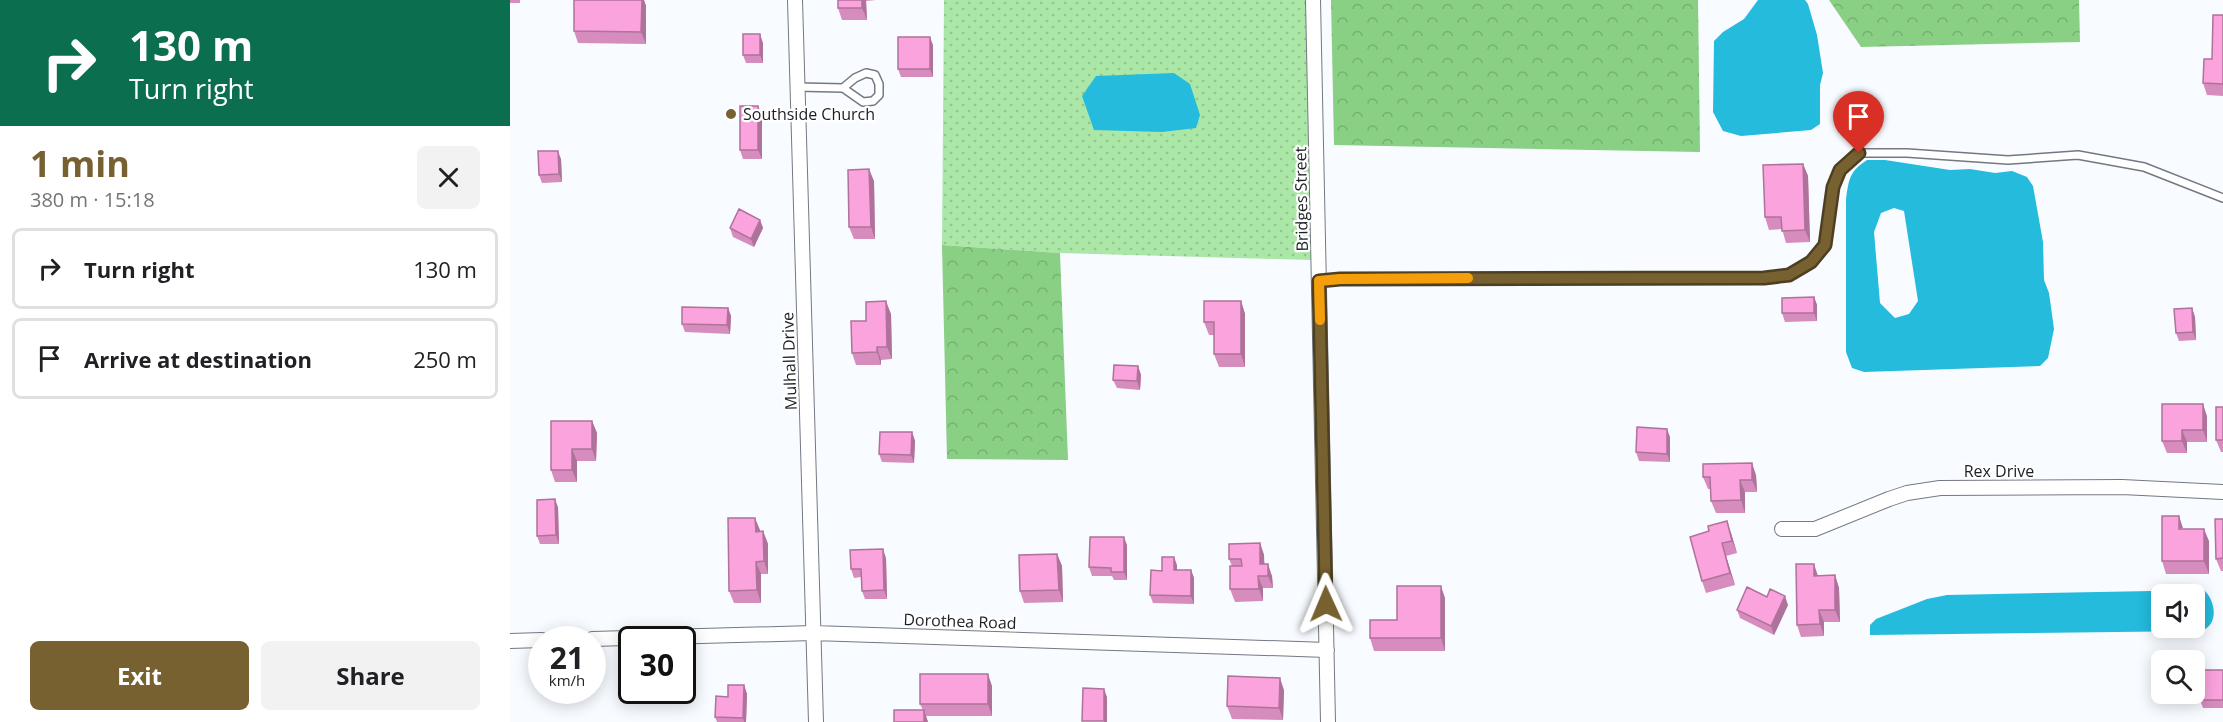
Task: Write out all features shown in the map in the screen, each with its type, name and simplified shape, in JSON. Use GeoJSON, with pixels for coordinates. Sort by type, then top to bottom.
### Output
{"type":"FeatureCollection","features":[{"type":"Feature","properties":{"kind":"street","name":"Mulhall Drive"},"geometry":{"type":"LineString","coordinates":[[795,0],[816,722]]}},
{"type":"Feature","properties":{"kind":"street","name":"Bridges Street"},"geometry":{"type":"LineString","coordinates":[[1313,0],[1328,722]]}},
{"type":"Feature","properties":{"kind":"street","name":"Rex Drive"},"geometry":{"type":"LineString","coordinates":[[1782,530],[1815,530],[1889,499],[1907,493],[1940,488],[2122,487],[2223,492]]}},
{"type":"Feature","properties":{"kind":"street","name":"Dorothea Road"},"geometry":{"type":"LineString","coordinates":[[606,639],[813,633],[1327,650]]}},
{"type":"Feature","properties":{"kind":"street"},"geometry":{"type":"LineString","coordinates":[[510,641],[528,640]]}},
{"type":"Feature","properties":{"kind":"lane"},"geometry":{"type":"LineString","coordinates":[[797,87],[843,88],[862,102],[873,101],[879,95],[879,84],[875,75],[866,73],[855,78],[843,88]]}},
{"type":"Feature","properties":{"kind":"lane"},"geometry":{"type":"LineString","coordinates":[[1319,281],[1352,278],[1764,278],[1789,275],[1811,262],[1825,245],[1833,187],[1840,170],[1859,153],[1907,153],[2008,160],[2078,154],[2144,167],[2223,198]]}},
{"type":"Feature","properties":{"kind":"green space"},"geometry":{"type":"Polygon","coordinates":[[[944,0],[1306,0],[1312,260],[1060,253],[942,245],[944,0]]]}},
{"type":"Feature","properties":{"kind":"green space"},"geometry":{"type":"Polygon","coordinates":[[[1331,0],[1698,0],[1700,152],[1334,145],[1331,0]]]}},
{"type":"Feature","properties":{"kind":"green space"},"geometry":{"type":"Polygon","coordinates":[[[1829,0],[2079,0],[2080,42],[1861,47],[1829,0]]]}},
{"type":"Feature","properties":{"kind":"green space"},"geometry":{"type":"Polygon","coordinates":[[[942,245],[1060,253],[1068,460],[947,459],[942,245]]]}},
{"type":"Feature","properties":{"kind":"water"},"geometry":{"type":"Polygon","coordinates":[[[1758,0],[1805,0],[1808,4],[1817,35],[1823,73],[1820,85],[1820,124],[1811,130],[1741,136],[1723,131],[1713,112],[1714,41],[1723,32],[1744,19],[1758,0]]]}},
{"type":"Feature","properties":{"kind":"water"},"geometry":{"type":"Polygon","coordinates":[[[1174,73],[1190,84],[1200,115],[1196,128],[1162,132],[1094,130],[1082,96],[1096,76],[1174,73]]]}},
{"type":"Feature","properties":{"kind":"water"},"geometry":{"type":"Polygon","coordinates":[[[1867,160],[1885,160],[1950,170],[1970,169],[1995,173],[2012,171],[2027,177],[2033,186],[2043,242],[2044,280],[2049,293],[2054,329],[2048,358],[2040,366],[1864,372],[1852,368],[1846,352],[1846,199],[1851,176],[1867,160]],[[1894,208],[1881,213],[1874,232],[1880,303],[1895,318],[1909,314],[1918,301],[1904,211],[1894,208]]]}},
{"type":"Feature","properties":{"kind":"water"},"geometry":{"type":"Polygon","coordinates":[[[2151,591],[2151,632],[1870,635],[1870,625],[1876,619],[1927,599],[1947,595],[2151,591]]]}},
{"type":"Feature","properties":{"kind":"water"},"geometry":{"type":"Polygon","coordinates":[[[2205,591],[2211,600],[2214,612],[2211,624],[2205,629],[2205,591]]]}},
{"type":"Feature","properties":{"kind":"building"},"geometry":{"type":"Polygon","coordinates":[[[574,0],[642,0],[641,32],[574,31],[574,0]]]}},
{"type":"Feature","properties":{"kind":"building"},"geometry":{"type":"Polygon","coordinates":[[[838,0],[862,0],[862,8],[838,8],[838,0]]]}},
{"type":"Feature","properties":{"kind":"building"},"geometry":{"type":"Polygon","coordinates":[[[2213,15],[2223,15],[2223,84],[2203,83],[2204,59],[2212,59],[2213,15]]]}},
{"type":"Feature","properties":{"kind":"building"},"geometry":{"type":"Polygon","coordinates":[[[743,34],[760,34],[760,55],[743,55],[743,34]]]}},
{"type":"Feature","properties":{"kind":"building"},"geometry":{"type":"Polygon","coordinates":[[[898,37],[930,37],[930,69],[898,69],[898,37]]]}},
{"type":"Feature","properties":{"kind":"building"},"geometry":{"type":"Polygon","coordinates":[[[740,106],[758,106],[758,150],[740,150],[740,106]]]}},
{"type":"Feature","properties":{"kind":"building"},"geometry":{"type":"Polygon","coordinates":[[[538,151],[558,151],[559,174],[539,175],[538,151]]]}},
{"type":"Feature","properties":{"kind":"building"},"geometry":{"type":"Polygon","coordinates":[[[1803,164],[1805,230],[1782,231],[1781,217],[1765,217],[1763,165],[1803,164]]]}},
{"type":"Feature","properties":{"kind":"building"},"geometry":{"type":"Polygon","coordinates":[[[869,169],[871,227],[849,227],[848,170],[869,169]]]}},
{"type":"Feature","properties":{"kind":"building"},"geometry":{"type":"Polygon","coordinates":[[[739,209],[760,220],[751,239],[730,228],[739,209]]]}},
{"type":"Feature","properties":{"kind":"building"},"geometry":{"type":"Polygon","coordinates":[[[1814,297],[1814,313],[1782,313],[1782,298],[1814,297]]]}},
{"type":"Feature","properties":{"kind":"building"},"geometry":{"type":"Polygon","coordinates":[[[886,301],[887,347],[877,347],[877,352],[852,353],[851,321],[866,321],[866,302],[886,301]]]}},
{"type":"Feature","properties":{"kind":"building"},"geometry":{"type":"Polygon","coordinates":[[[1204,301],[1241,301],[1241,354],[1214,354],[1214,322],[1204,322],[1204,301]]]}},
{"type":"Feature","properties":{"kind":"building"},"geometry":{"type":"Polygon","coordinates":[[[682,307],[728,308],[727,325],[682,324],[682,307]]]}},
{"type":"Feature","properties":{"kind":"building"},"geometry":{"type":"Polygon","coordinates":[[[2192,308],[2193,332],[2176,333],[2174,309],[2192,308]]]}},
{"type":"Feature","properties":{"kind":"building"},"geometry":{"type":"Polygon","coordinates":[[[1114,365],[1138,366],[1137,381],[1113,380],[1114,365]]]}},
{"type":"Feature","properties":{"kind":"building"},"geometry":{"type":"Polygon","coordinates":[[[2162,404],[2203,404],[2203,430],[2182,430],[2182,441],[2162,441],[2162,404]]]}},
{"type":"Feature","properties":{"kind":"building"},"geometry":{"type":"Polygon","coordinates":[[[2216,407],[2223,407],[2223,440],[2216,440],[2216,407]]]}},
{"type":"Feature","properties":{"kind":"building"},"geometry":{"type":"Polygon","coordinates":[[[551,421],[592,421],[592,449],[572,449],[572,470],[551,470],[551,421]]]}},
{"type":"Feature","properties":{"kind":"building"},"geometry":{"type":"Polygon","coordinates":[[[1637,427],[1667,429],[1667,454],[1636,452],[1637,427]]]}},
{"type":"Feature","properties":{"kind":"building"},"geometry":{"type":"Polygon","coordinates":[[[880,432],[912,432],[911,455],[879,454],[880,432]]]}},
{"type":"Feature","properties":{"kind":"building"},"geometry":{"type":"Polygon","coordinates":[[[1752,463],[1752,480],[1740,480],[1741,500],[1711,501],[1710,477],[1703,477],[1703,464],[1752,463]]]}},
{"type":"Feature","properties":{"kind":"building"},"geometry":{"type":"Polygon","coordinates":[[[555,499],[556,535],[537,536],[537,500],[555,499]]]}},
{"type":"Feature","properties":{"kind":"building"},"geometry":{"type":"Polygon","coordinates":[[[2162,516],[2179,516],[2179,529],[2204,529],[2204,561],[2162,561],[2162,516]]]}},
{"type":"Feature","properties":{"kind":"building"},"geometry":{"type":"Polygon","coordinates":[[[728,518],[755,518],[756,532],[763,531],[764,561],[756,562],[757,590],[729,591],[728,518]]]}},
{"type":"Feature","properties":{"kind":"building"},"geometry":{"type":"Polygon","coordinates":[[[2215,519],[2223,519],[2223,558],[2216,559],[2215,519]]]}},
{"type":"Feature","properties":{"kind":"building"},"geometry":{"type":"Polygon","coordinates":[[[1727,521],[1732,541],[1722,543],[1730,573],[1702,581],[1690,537],[1709,531],[1708,526],[1727,521]]]}},
{"type":"Feature","properties":{"kind":"building"},"geometry":{"type":"Polygon","coordinates":[[[1090,537],[1124,537],[1124,572],[1111,572],[1111,568],[1089,567],[1090,537]]]}},
{"type":"Feature","properties":{"kind":"building"},"geometry":{"type":"Polygon","coordinates":[[[1260,543],[1260,564],[1268,564],[1268,576],[1258,576],[1259,589],[1230,589],[1230,566],[1242,566],[1241,559],[1229,559],[1229,544],[1260,543]]]}},
{"type":"Feature","properties":{"kind":"building"},"geometry":{"type":"Polygon","coordinates":[[[883,549],[884,590],[862,591],[861,569],[851,569],[850,550],[883,549]]]}},
{"type":"Feature","properties":{"kind":"building"},"geometry":{"type":"Polygon","coordinates":[[[1057,554],[1059,590],[1020,591],[1019,555],[1057,554]]]}},
{"type":"Feature","properties":{"kind":"building"},"geometry":{"type":"Polygon","coordinates":[[[1162,557],[1174,557],[1174,570],[1191,570],[1191,596],[1150,595],[1151,570],[1162,571],[1162,557]]]}},
{"type":"Feature","properties":{"kind":"building"},"geometry":{"type":"Polygon","coordinates":[[[1796,564],[1814,564],[1814,576],[1835,575],[1835,610],[1819,610],[1820,624],[1797,625],[1796,564]]]}},
{"type":"Feature","properties":{"kind":"building"},"geometry":{"type":"Polygon","coordinates":[[[1397,586],[1441,586],[1441,638],[1370,638],[1370,620],[1397,620],[1397,586]]]}},
{"type":"Feature","properties":{"kind":"building"},"geometry":{"type":"Polygon","coordinates":[[[1747,587],[1767,597],[1770,589],[1785,596],[1771,626],[1737,610],[1747,587]]]}},
{"type":"Feature","properties":{"kind":"building"},"geometry":{"type":"Polygon","coordinates":[[[2205,670],[2223,670],[2223,700],[2205,700],[2205,670]]]}},
{"type":"Feature","properties":{"kind":"building"},"geometry":{"type":"Polygon","coordinates":[[[920,674],[988,674],[988,704],[920,704],[920,674]]]}},
{"type":"Feature","properties":{"kind":"building"},"geometry":{"type":"Polygon","coordinates":[[[1228,676],[1280,678],[1279,708],[1227,706],[1228,676]]]}},
{"type":"Feature","properties":{"kind":"building"},"geometry":{"type":"Polygon","coordinates":[[[728,685],[744,685],[743,718],[715,717],[716,696],[728,697],[728,685]]]}},
{"type":"Feature","properties":{"kind":"building"},"geometry":{"type":"Polygon","coordinates":[[[1083,688],[1104,689],[1104,721],[1082,721],[1083,688]]]}},
{"type":"Feature","properties":{"kind":"building"},"geometry":{"type":"Polygon","coordinates":[[[894,710],[924,710],[924,722],[894,722],[894,710]]]}},
{"type":"Feature","properties":{"kind":"slow traffic"},"geometry":{"type":"LineString","coordinates":[[1320,320],[1319,281],[1468,278]]}},
{"type":"Feature","properties":{"kind":"place","name":"Southside Church"},"geometry":{"type":"Point","coordinates":[731,114]}},
{"type":"Feature","properties":{"kind":"route"},"geometry":{"type":"LineString","coordinates":[[1326,604],[1319,281],[1586,277],[1764,278],[1789,275],[1811,262],[1825,245],[1833,187],[1840,170],[1859,153]]}}]}
